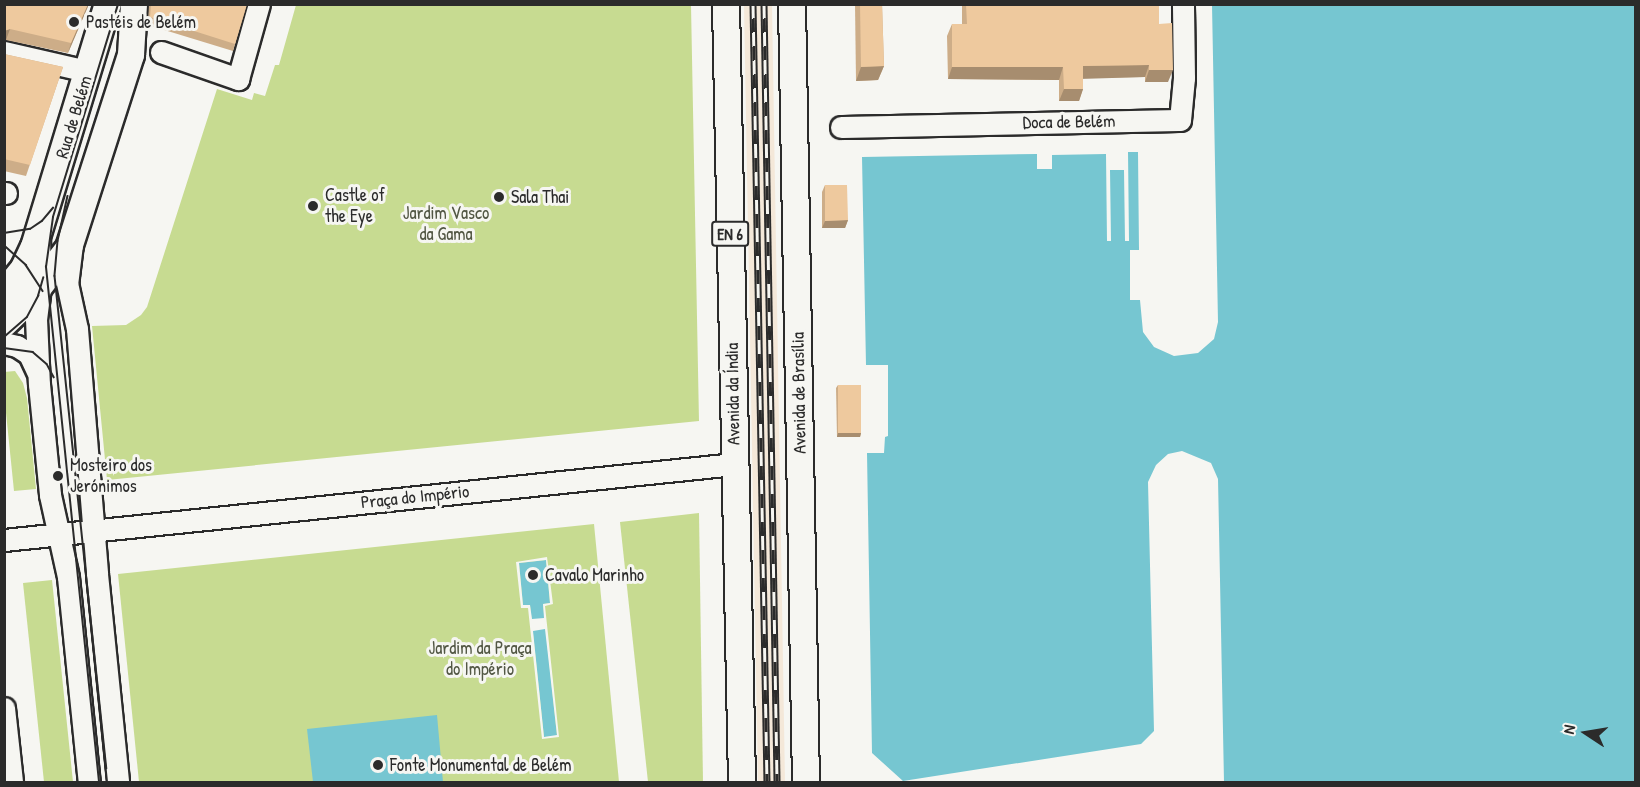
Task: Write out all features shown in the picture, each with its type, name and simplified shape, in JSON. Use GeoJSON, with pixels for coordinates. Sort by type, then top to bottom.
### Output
{"type":"FeatureCollection","features":[{"type":"Feature","properties":{"kind":"main road","name":"Rua de Belém"},"geometry":{"type":"LineString","coordinates":[[4,294],[24,268],[40,229],[108,4]]}},
{"type":"Feature","properties":{"kind":"main road","name":"Rua de Belém"},"geometry":{"type":"LineString","coordinates":[[4,324],[40,287],[65,256],[131,56],[134,4]]}},
{"type":"Feature","properties":{"kind":"main road","name":"Avenida da Índia"},"geometry":{"type":"LineString","coordinates":[[726,4],[742,783]]}},
{"type":"Feature","properties":{"kind":"main road","name":"Avenida de Brasília"},"geometry":{"type":"LineString","coordinates":[[792,4],[807,783]]}},
{"type":"Feature","properties":{"kind":"street"},"geometry":{"type":"LineString","coordinates":[[161,52],[238,79],[259,4]]}},
{"type":"Feature","properties":{"kind":"street","name":"Doca de Belém"},"geometry":{"type":"LineString","coordinates":[[842,127],[1180,120],[1184,78],[1183,4]]}},
{"type":"Feature","properties":{"kind":"street"},"geometry":{"type":"LineString","coordinates":[[4,52],[87,71]]}},
{"type":"Feature","properties":{"kind":"street"},"geometry":{"type":"LineString","coordinates":[[79,219],[68,258],[66,276],[73,312],[76,531],[118,783]]}},
{"type":"Feature","properties":{"kind":"street"},"geometry":{"type":"LineString","coordinates":[[40,229],[40,287],[36,319],[39,384],[50,495],[76,531],[68,577],[88,783]]}},
{"type":"Feature","properties":{"kind":"street"},"geometry":{"type":"LineString","coordinates":[[4,294],[18,287],[40,287],[57,293],[73,312]]}},
{"type":"Feature","properties":{"kind":"street"},"geometry":{"type":"LineString","coordinates":[[4,343],[17,346],[29,354],[35,365],[39,384]]}},
{"type":"Feature","properties":{"kind":"street","name":"Praça do Império"},"geometry":{"type":"LineString","coordinates":[[4,540],[735,464]]}},
{"type":"Feature","properties":{"kind":"street"},"geometry":{"type":"LineString","coordinates":[[4,708],[12,783]]}},
{"type":"Feature","properties":{"kind":"shaded area"},"geometry":{"type":"Polygon","coordinates":[[[744,5],[772,5],[785,782],[758,782],[744,5]]]}},
{"type":"Feature","properties":{"kind":"green space","name":"Jardim Vasco da Gama"},"geometry":{"type":"Polygon","coordinates":[[[296,5],[691,5],[699,421],[107,480],[92,326],[126,325],[141,315],[147,307],[217,89],[252,100],[254,93],[265,96],[275,65],[279,65],[296,5]]]}},
{"type":"Feature","properties":{"kind":"green space"},"geometry":{"type":"Polygon","coordinates":[[[15,371],[23,383],[27,398],[36,489],[14,491],[4,372],[15,371]]]}},
{"type":"Feature","properties":{"kind":"green space"},"geometry":{"type":"Polygon","coordinates":[[[699,513],[703,782],[648,782],[620,522],[699,513]]]}},
{"type":"Feature","properties":{"kind":"green space","name":"Jardim da Praça do Império"},"geometry":{"type":"Polygon","coordinates":[[[594,524],[619,782],[139,782],[118,574],[594,524]]]}},
{"type":"Feature","properties":{"kind":"green space"},"geometry":{"type":"Polygon","coordinates":[[[52,580],[73,782],[44,782],[23,583],[52,580]]]}},
{"type":"Feature","properties":{"kind":"water"},"geometry":{"type":"Polygon","coordinates":[[[1212,5],[1635,5],[1635,782],[1224,782],[1218,479],[1211,463],[1182,451],[1168,454],[1156,465],[1148,482],[1154,731],[1141,744],[903,781],[872,753],[867,453],[884,453],[885,437],[888,436],[888,365],[866,365],[862,157],[1037,154],[1037,169],[1052,169],[1052,155],[1106,154],[1107,241],[1111,241],[1110,170],[1124,170],[1125,241],[1129,241],[1128,152],[1138,152],[1139,250],[1130,250],[1130,300],[1140,300],[1143,332],[1154,347],[1174,356],[1198,353],[1214,339],[1218,322],[1212,5]]]}},
{"type":"Feature","properties":{"kind":"water"},"geometry":{"type":"Polygon","coordinates":[[[546,560],[550,603],[543,604],[557,736],[544,737],[530,605],[523,606],[519,563],[546,560]]]}},
{"type":"Feature","properties":{"kind":"water"},"geometry":{"type":"Polygon","coordinates":[[[437,715],[443,782],[313,782],[307,729],[437,715]]]}},
{"type":"Feature","properties":{"kind":"pier"},"geometry":{"type":"Polygon","coordinates":[[[547,557],[553,604],[545,606],[559,737],[542,739],[528,608],[521,608],[516,562],[547,557]],[[546,560],[519,563],[523,605],[530,605],[532,619],[544,618],[543,604],[550,603],[546,560]],[[545,629],[533,631],[544,737],[557,735],[545,629]]]}},
{"type":"Feature","properties":{"kind":"building"},"geometry":{"type":"Polygon","coordinates":[[[4,4],[88,4],[71,43],[10,29],[4,31],[4,4]]]}},
{"type":"Feature","properties":{"kind":"building"},"geometry":{"type":"Polygon","coordinates":[[[151,4],[247,4],[235,44],[150,17],[151,4]]]}},
{"type":"Feature","properties":{"kind":"building"},"geometry":{"type":"Polygon","coordinates":[[[860,4],[882,4],[884,66],[861,67],[860,4]]]}},
{"type":"Feature","properties":{"kind":"building"},"geometry":{"type":"Polygon","coordinates":[[[966,4],[1159,4],[1159,24],[1172,23],[1173,70],[1149,70],[1149,65],[1083,66],[1083,89],[1064,89],[1063,67],[952,67],[952,24],[967,24],[966,4]]]}},
{"type":"Feature","properties":{"kind":"building"},"geometry":{"type":"Polygon","coordinates":[[[4,54],[63,67],[30,165],[4,159],[4,54]]]}},
{"type":"Feature","properties":{"kind":"building"},"geometry":{"type":"Polygon","coordinates":[[[825,185],[847,185],[848,220],[825,221],[825,185]]]}},
{"type":"Feature","properties":{"kind":"building"},"geometry":{"type":"Polygon","coordinates":[[[838,385],[861,385],[861,433],[838,433],[838,385]]]}},
{"type":"Feature","properties":{"kind":"tram line"},"geometry":{"type":"LineString","coordinates":[[99,782],[46,267],[53,217],[118,4]]}},
{"type":"Feature","properties":{"kind":"tram line"},"geometry":{"type":"LineString","coordinates":[[68,196],[58,241],[55,276],[107,768]]}},
{"type":"Feature","properties":{"kind":"tram line"},"geometry":{"type":"LineString","coordinates":[[4,233],[30,229],[42,221],[53,208]]}},
{"type":"Feature","properties":{"kind":"tram line"},"geometry":{"type":"LineString","coordinates":[[4,245],[26,265],[43,291]]}},
{"type":"Feature","properties":{"kind":"tram line"},"geometry":{"type":"LineString","coordinates":[[4,337],[27,317],[38,296],[43,278]]}},
{"type":"Feature","properties":{"kind":"tram line"},"geometry":{"type":"LineString","coordinates":[[4,348],[33,352],[47,364],[54,377]]}},
{"type":"Feature","properties":{"kind":"railway"},"geometry":{"type":"LineString","coordinates":[[753,4],[767,782]]}},
{"type":"Feature","properties":{"kind":"railway"},"geometry":{"type":"LineString","coordinates":[[764,4],[777,782]]}},
{"type":"Feature","properties":{"kind":"place","name":"Pastéis de Belém"},"geometry":{"type":"Point","coordinates":[74,22]}},
{"type":"Feature","properties":{"kind":"place","name":"Sala Thai"},"geometry":{"type":"Point","coordinates":[499,197]}},
{"type":"Feature","properties":{"kind":"place","name":"Castle of the Eye"},"geometry":{"type":"Point","coordinates":[313,206]}},
{"type":"Feature","properties":{"kind":"place","name":"Mosteiro dos Jerónimos"},"geometry":{"type":"Point","coordinates":[58,476]}},
{"type":"Feature","properties":{"kind":"place","name":"Cavalo Marinho"},"geometry":{"type":"Point","coordinates":[533,575]}},
{"type":"Feature","properties":{"kind":"place","name":"Fonte Monumental de Belém"},"geometry":{"type":"Point","coordinates":[378,765]}}]}
